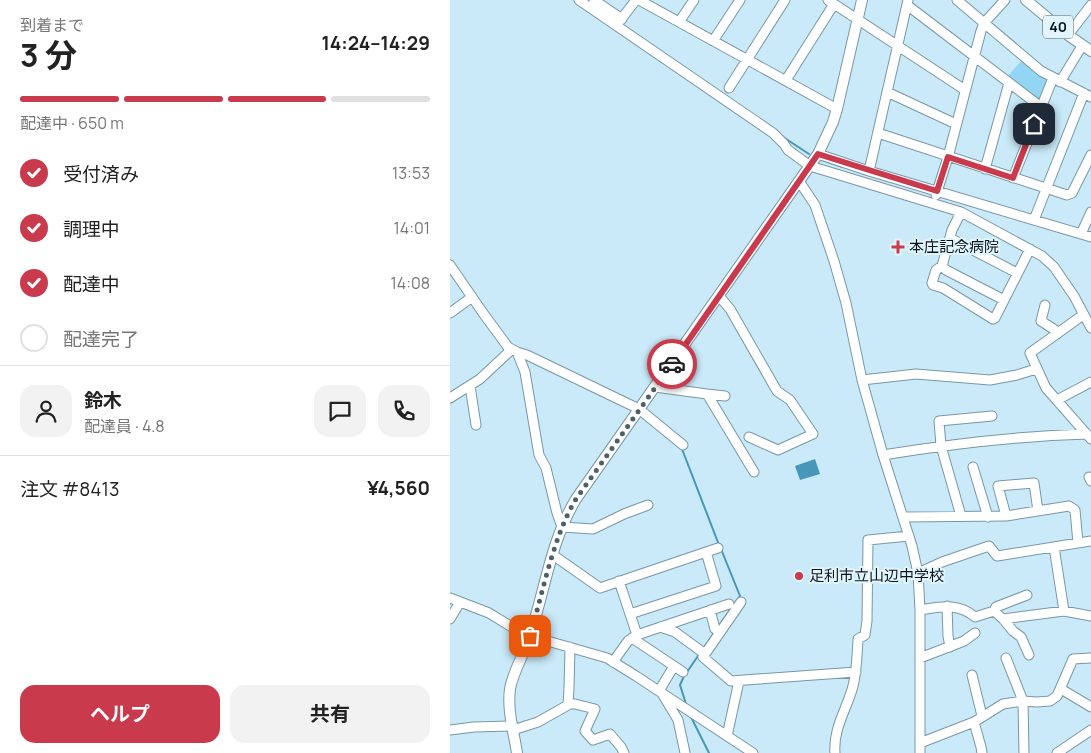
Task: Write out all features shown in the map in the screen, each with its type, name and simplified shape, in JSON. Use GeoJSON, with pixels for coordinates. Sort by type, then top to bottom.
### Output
{"type":"FeatureCollection","features":[{"type":"Feature","properties":{"kind":"main road"},"geometry":{"type":"LineString","coordinates":[[517,753],[510,706],[510,690],[530,636],[553,555],[567,516],[576,499],[818,154],[837,109],[862,0]]}},
{"type":"Feature","properties":{"kind":"main road","name":"40"},"geometry":{"type":"LineString","coordinates":[[1026,0],[1086,49]]}},
{"type":"Feature","properties":{"kind":"street"},"geometry":{"type":"LineString","coordinates":[[579,0],[619,23],[773,133],[788,150],[810,166],[961,212],[1042,256],[1054,267],[1074,296],[1091,328]]}},
{"type":"Feature","properties":{"kind":"street"},"geometry":{"type":"LineString","coordinates":[[594,0],[619,23]]}},
{"type":"Feature","properties":{"kind":"street"},"geometry":{"type":"LineString","coordinates":[[619,23],[637,0],[837,109]]}},
{"type":"Feature","properties":{"kind":"street"},"geometry":{"type":"LineString","coordinates":[[679,22],[694,0]]}},
{"type":"Feature","properties":{"kind":"street"},"geometry":{"type":"LineString","coordinates":[[713,41],[740,0]]}},
{"type":"Feature","properties":{"kind":"street"},"geometry":{"type":"LineString","coordinates":[[729,88],[785,0]]}},
{"type":"Feature","properties":{"kind":"street"},"geometry":{"type":"LineString","coordinates":[[957,0],[1041,71],[1087,95],[1034,220]]}},
{"type":"Feature","properties":{"kind":"street"},"geometry":{"type":"LineString","coordinates":[[933,203],[948,157],[984,23],[1004,0]]}},
{"type":"Feature","properties":{"kind":"street"},"geometry":{"type":"LineString","coordinates":[[786,80],[831,2],[965,90]]}},
{"type":"Feature","properties":{"kind":"street"},"geometry":{"type":"LineString","coordinates":[[869,170],[908,2],[1041,107]]}},
{"type":"Feature","properties":{"kind":"street"},"geometry":{"type":"LineString","coordinates":[[1068,36],[1091,5]]}},
{"type":"Feature","properties":{"kind":"street"},"geometry":{"type":"LineString","coordinates":[[1013,178],[1041,107],[1056,80],[1086,49]]}},
{"type":"Feature","properties":{"kind":"street"},"geometry":{"type":"LineString","coordinates":[[985,169],[1009,83]]}},
{"type":"Feature","properties":{"kind":"street"},"geometry":{"type":"LineString","coordinates":[[887,92],[956,124]]}},
{"type":"Feature","properties":{"kind":"street"},"geometry":{"type":"LineString","coordinates":[[878,133],[1067,195],[1072,193],[1088,168],[1091,155]]}},
{"type":"Feature","properties":{"kind":"street"},"geometry":{"type":"LineString","coordinates":[[818,154],[1091,237]]}},
{"type":"Feature","properties":{"kind":"street"},"geometry":{"type":"LineString","coordinates":[[799,181],[815,205],[834,261],[846,303],[862,380],[883,455],[909,536],[918,573],[920,610],[920,753]]}},
{"type":"Feature","properties":{"kind":"street"},"geometry":{"type":"LineString","coordinates":[[961,212],[952,230],[942,266],[936,270],[932,283],[993,319],[1030,249]]}},
{"type":"Feature","properties":{"kind":"street"},"geometry":{"type":"LineString","coordinates":[[1081,234],[1091,212]]}},
{"type":"Feature","properties":{"kind":"street"},"geometry":{"type":"LineString","coordinates":[[950,238],[1018,273]]}},
{"type":"Feature","properties":{"kind":"street"},"geometry":{"type":"LineString","coordinates":[[450,265],[508,347],[639,410],[683,445]]}},
{"type":"Feature","properties":{"kind":"street"},"geometry":{"type":"LineString","coordinates":[[942,266],[946,270],[1004,300]]}},
{"type":"Feature","properties":{"kind":"street"},"geometry":{"type":"LineString","coordinates":[[719,296],[730,309],[777,391],[790,400],[814,434],[778,450],[749,437]]}},
{"type":"Feature","properties":{"kind":"street"},"geometry":{"type":"LineString","coordinates":[[450,312],[472,297]]}},
{"type":"Feature","properties":{"kind":"street"},"geometry":{"type":"LineString","coordinates":[[1044,306],[1041,321],[1057,334]]}},
{"type":"Feature","properties":{"kind":"street"},"geometry":{"type":"LineString","coordinates":[[1083,315],[1030,353],[1046,388],[1089,437]]}},
{"type":"Feature","properties":{"kind":"street"},"geometry":{"type":"LineString","coordinates":[[450,398],[480,379],[514,351]]}},
{"type":"Feature","properties":{"kind":"street"},"geometry":{"type":"LineString","coordinates":[[514,351],[525,372],[540,455],[546,468],[562,527],[593,529],[648,505]]}},
{"type":"Feature","properties":{"kind":"street"},"geometry":{"type":"LineString","coordinates":[[862,380],[916,374],[990,380],[1036,369]]}},
{"type":"Feature","properties":{"kind":"street"},"geometry":{"type":"LineString","coordinates":[[1057,400],[1091,382]]}},
{"type":"Feature","properties":{"kind":"street"},"geometry":{"type":"LineString","coordinates":[[470,386],[476,425]]}},
{"type":"Feature","properties":{"kind":"street"},"geometry":{"type":"LineString","coordinates":[[655,387],[725,396]]}},
{"type":"Feature","properties":{"kind":"street"},"geometry":{"type":"LineString","coordinates":[[707,394],[754,472]]}},
{"type":"Feature","properties":{"kind":"street"},"geometry":{"type":"LineString","coordinates":[[962,516],[942,446],[939,421],[992,416]]}},
{"type":"Feature","properties":{"kind":"street"},"geometry":{"type":"LineString","coordinates":[[883,455],[942,446],[1010,439],[1089,437]]}},
{"type":"Feature","properties":{"kind":"street"},"geometry":{"type":"LineString","coordinates":[[972,467],[988,517]]}},
{"type":"Feature","properties":{"kind":"street"},"geometry":{"type":"LineString","coordinates":[[1006,516],[998,486],[1034,482],[1038,511]]}},
{"type":"Feature","properties":{"kind":"street"},"geometry":{"type":"LineString","coordinates":[[903,517],[1006,516],[1069,506],[1074,508],[1076,514],[1078,543]]}},
{"type":"Feature","properties":{"kind":"street"},"geometry":{"type":"LineString","coordinates":[[835,753],[837,728],[856,672],[858,639],[865,635],[867,621],[868,540],[909,536]]}},
{"type":"Feature","properties":{"kind":"street"},"geometry":{"type":"LineString","coordinates":[[918,573],[942,562],[989,546],[997,556],[1091,541]]}},
{"type":"Feature","properties":{"kind":"street"},"geometry":{"type":"LineString","coordinates":[[1054,547],[1064,611]]}},
{"type":"Feature","properties":{"kind":"street"},"geometry":{"type":"LineString","coordinates":[[553,555],[600,588],[718,548]]}},
{"type":"Feature","properties":{"kind":"street"},"geometry":{"type":"LineString","coordinates":[[630,614],[716,586],[706,552]]}},
{"type":"Feature","properties":{"kind":"street"},"geometry":{"type":"LineString","coordinates":[[619,581],[635,636],[683,672]]}},
{"type":"Feature","properties":{"kind":"street"},"geometry":{"type":"LineString","coordinates":[[920,610],[947,606],[964,609],[974,616],[994,611],[996,608],[1027,596]]}},
{"type":"Feature","properties":{"kind":"street"},"geometry":{"type":"LineString","coordinates":[[450,598],[489,613],[530,636],[607,658],[753,753]]}},
{"type":"Feature","properties":{"kind":"street"},"geometry":{"type":"LineString","coordinates":[[450,620],[460,602]]}},
{"type":"Feature","properties":{"kind":"street"},"geometry":{"type":"LineString","coordinates":[[742,602],[703,657],[731,682],[856,672]]}},
{"type":"Feature","properties":{"kind":"street"},"geometry":{"type":"LineString","coordinates":[[613,662],[628,641],[635,636],[659,626],[729,604]]}},
{"type":"Feature","properties":{"kind":"street"},"geometry":{"type":"LineString","coordinates":[[947,606],[950,646]]}},
{"type":"Feature","properties":{"kind":"street"},"geometry":{"type":"LineString","coordinates":[[710,610],[715,628],[720,632]]}},
{"type":"Feature","properties":{"kind":"street"},"geometry":{"type":"LineString","coordinates":[[994,611],[1013,632],[1021,637],[1029,655]]}},
{"type":"Feature","properties":{"kind":"street"},"geometry":{"type":"LineString","coordinates":[[1003,619],[1064,611],[1091,616]]}},
{"type":"Feature","properties":{"kind":"street"},"geometry":{"type":"LineString","coordinates":[[659,626],[675,632],[705,654]]}},
{"type":"Feature","properties":{"kind":"street"},"geometry":{"type":"LineString","coordinates":[[920,658],[964,641],[974,633]]}},
{"type":"Feature","properties":{"kind":"street"},"geometry":{"type":"LineString","coordinates":[[568,704],[570,647]]}},
{"type":"Feature","properties":{"kind":"street"},"geometry":{"type":"LineString","coordinates":[[1006,658],[1023,701],[1024,753]]}},
{"type":"Feature","properties":{"kind":"street"},"geometry":{"type":"LineString","coordinates":[[920,743],[974,722],[1003,704],[1023,701],[1050,701],[1058,696],[1073,659],[1091,658]]}},
{"type":"Feature","properties":{"kind":"street"},"geometry":{"type":"LineString","coordinates":[[660,692],[674,666]]}},
{"type":"Feature","properties":{"kind":"street"},"geometry":{"type":"LineString","coordinates":[[972,675],[982,716]]}},
{"type":"Feature","properties":{"kind":"street"},"geometry":{"type":"LineString","coordinates":[[726,736],[739,681]]}},
{"type":"Feature","properties":{"kind":"street"},"geometry":{"type":"LineString","coordinates":[[1060,689],[1091,707]]}},
{"type":"Feature","properties":{"kind":"street"},"geometry":{"type":"LineString","coordinates":[[660,692],[678,720],[685,753]]}},
{"type":"Feature","properties":{"kind":"street"},"geometry":{"type":"LineString","coordinates":[[450,730],[474,727],[513,728],[538,722],[568,704],[574,704],[595,709],[585,731],[593,740],[610,734],[624,753]]}},
{"type":"Feature","properties":{"kind":"street"},"geometry":{"type":"LineString","coordinates":[[974,722],[982,753]]}},
{"type":"Feature","properties":{"kind":"street"},"geometry":{"type":"LineString","coordinates":[[1057,753],[1091,730]]}},
{"type":"Feature","properties":{"kind":"shaded area"},"geometry":{"type":"Polygon","coordinates":[[[1022,60],[1048,80],[1041,98],[1038,99],[1008,76],[1022,60]]]}},
{"type":"Feature","properties":{"kind":"shaded area"},"geometry":{"type":"Polygon","coordinates":[[[815,459],[820,474],[800,480],[795,466],[815,459]]]}},
{"type":"Feature","properties":{"kind":"waterway"},"geometry":{"type":"LineString","coordinates":[[780,135],[809,154]]}},
{"type":"Feature","properties":{"kind":"waterway"},"geometry":{"type":"LineString","coordinates":[[822,160],[843,167]]}},
{"type":"Feature","properties":{"kind":"waterway"},"geometry":{"type":"LineString","coordinates":[[680,447],[719,545]]}},
{"type":"Feature","properties":{"kind":"waterway"},"geometry":{"type":"LineString","coordinates":[[718,627],[740,596],[721,549]]}},
{"type":"Feature","properties":{"kind":"waterway"},"geometry":{"type":"LineString","coordinates":[[703,649],[714,633]]}},
{"type":"Feature","properties":{"kind":"waterway"},"geometry":{"type":"LineString","coordinates":[[687,672],[700,653]]}},
{"type":"Feature","properties":{"kind":"waterway"},"geometry":{"type":"LineString","coordinates":[[684,676],[680,685],[686,704]]}},
{"type":"Feature","properties":{"kind":"waterway"},"geometry":{"type":"LineString","coordinates":[[691,717],[709,753]]}},
{"type":"Feature","properties":{"kind":"way so far"},"geometry":{"type":"LineString","coordinates":[[530,636],[556,545],[567,516],[576,499],[672,364]]}},
{"type":"Feature","properties":{"kind":"place","name":"本庄記念病院"},"geometry":{"type":"Point","coordinates":[898,247]}},
{"type":"Feature","properties":{"kind":"place","name":"足利市立山辺中学校"},"geometry":{"type":"Point","coordinates":[799,576]}},
{"type":"Feature","properties":{"kind":"route"},"geometry":{"type":"LineString","coordinates":[[672,364],[818,154],[937,191],[948,157],[1013,178],[1034,124]]}}]}
